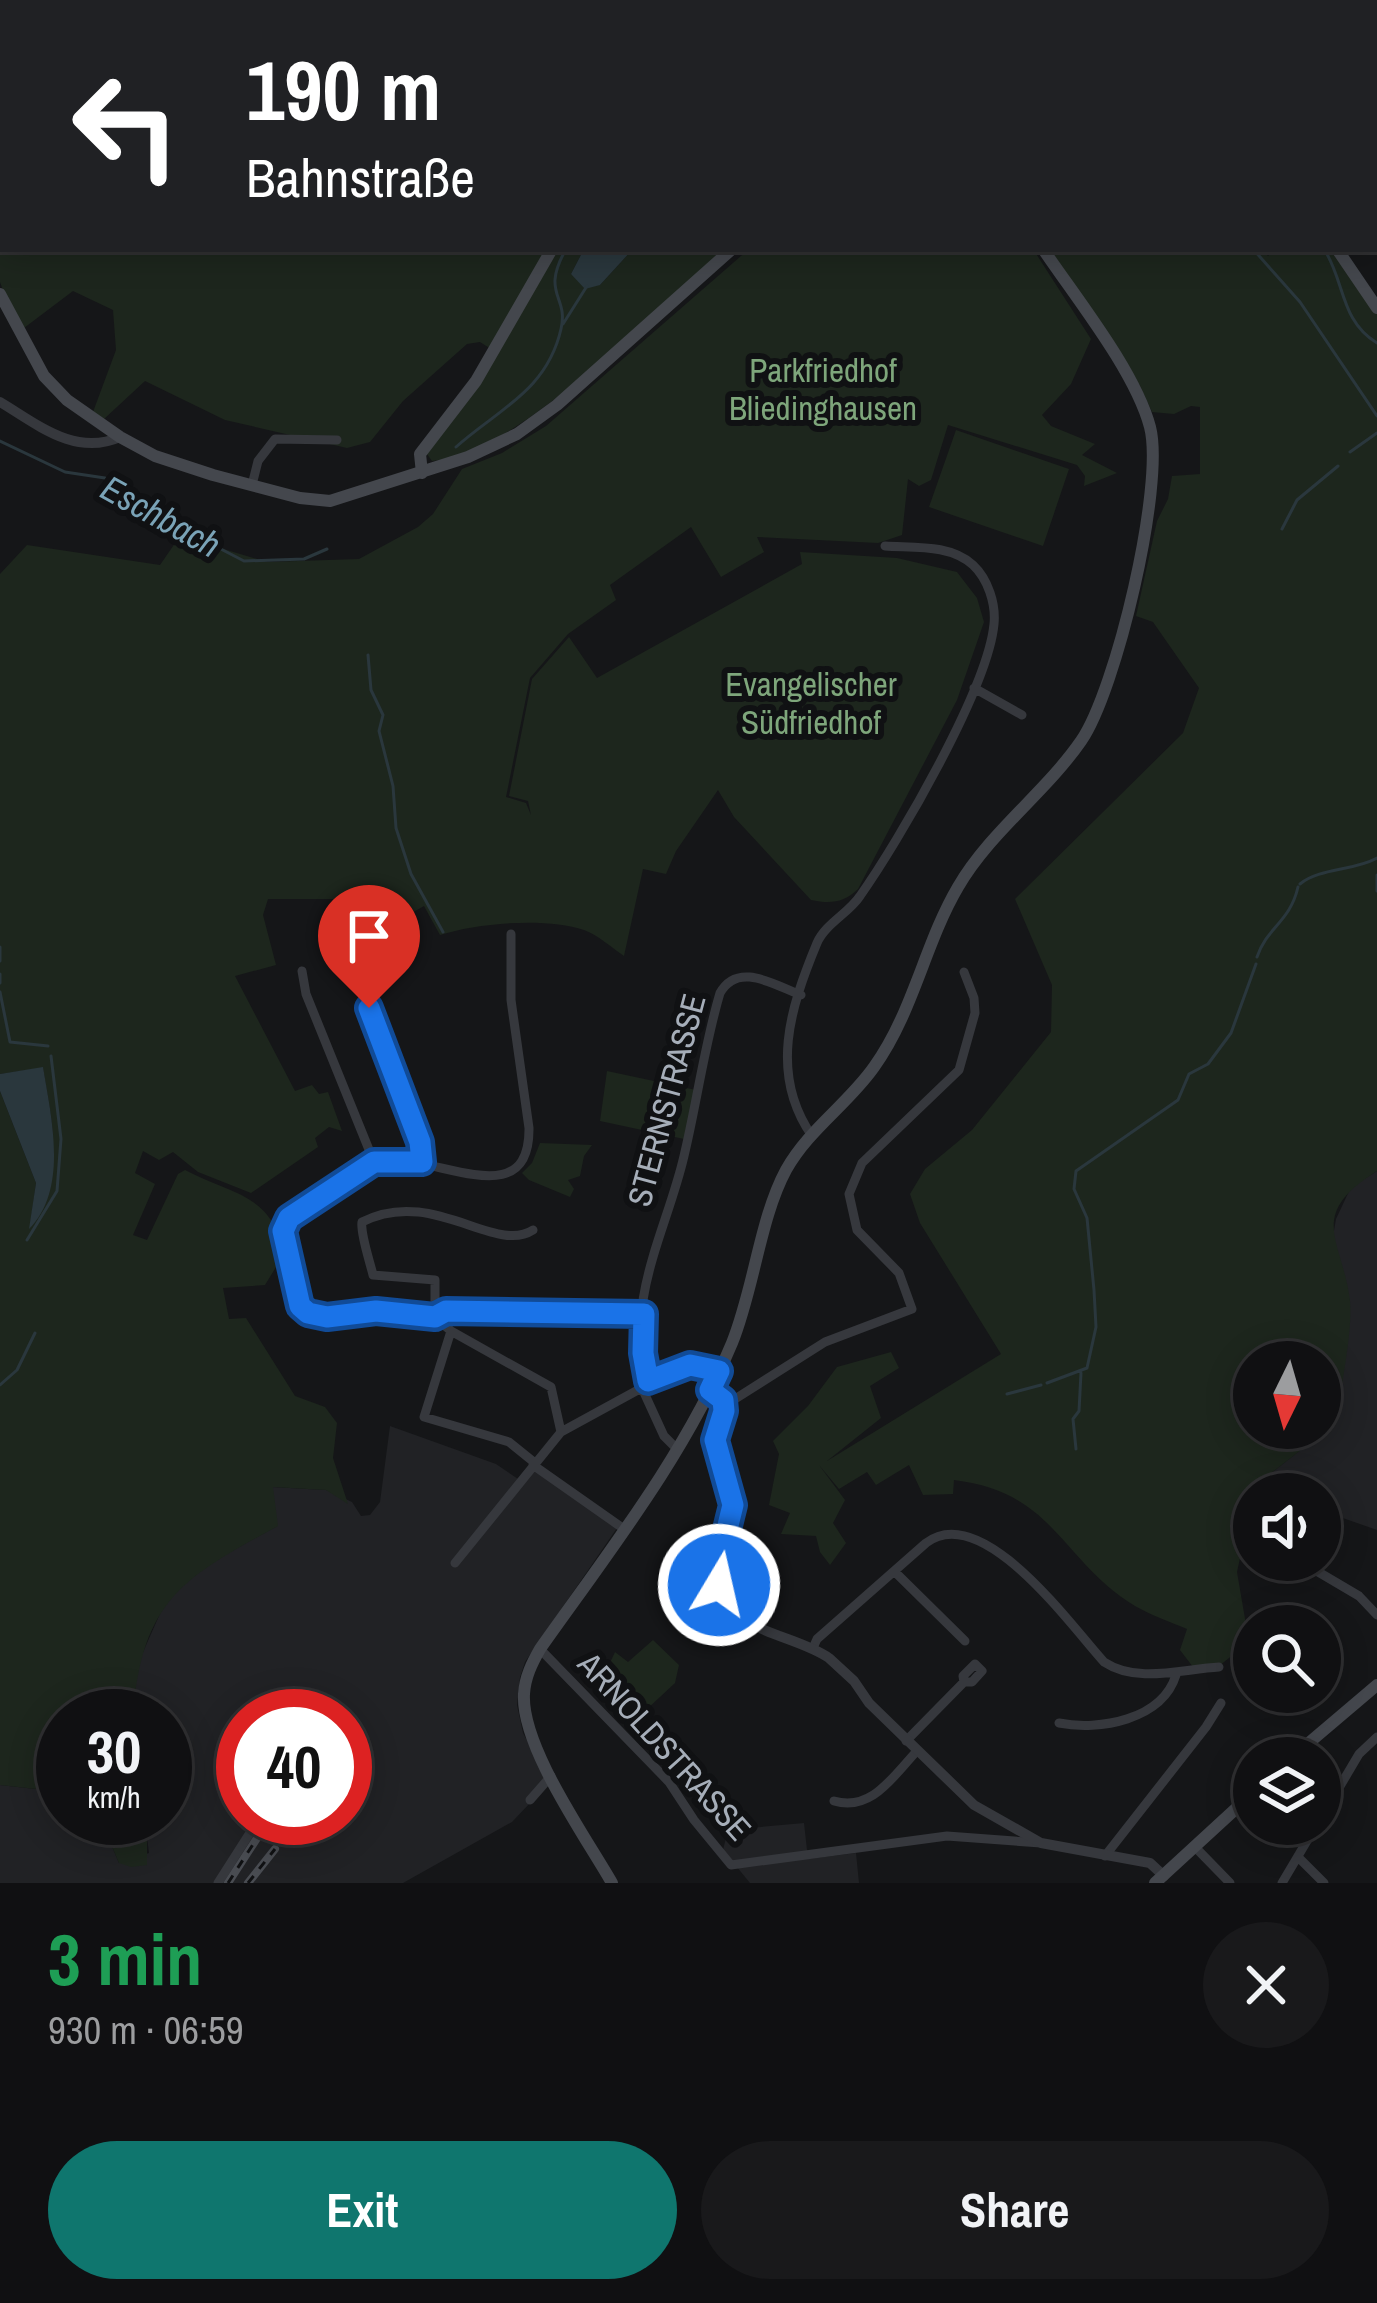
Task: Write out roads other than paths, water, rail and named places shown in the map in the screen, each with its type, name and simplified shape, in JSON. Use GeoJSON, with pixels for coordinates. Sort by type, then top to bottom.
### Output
{"type":"FeatureCollection","features":[{"type":"Feature","properties":{"kind":"main road"},"geometry":{"type":"LineString","coordinates":[[422,472],[420,454],[476,381],[550,252]]}},
{"type":"Feature","properties":{"kind":"main road"},"geometry":{"type":"LineString","coordinates":[[0,294],[36,364],[67,400],[120,437],[174,463],[330,501],[491,448],[542,417],[729,252]]}},
{"type":"Feature","properties":{"kind":"main road"},"geometry":{"type":"LineString","coordinates":[[612,1883],[532,1739],[524,1709],[525,1685],[540,1649],[678,1450],[710,1390],[742,1317],[782,1177],[883,1054],[946,910],[968,872],[1087,732],[1120,636],[1154,477],[1150,428],[1134,388],[1045,252]]}},
{"type":"Feature","properties":{"kind":"main road"},"geometry":{"type":"LineString","coordinates":[[1339,252],[1377,308]]}},
{"type":"Feature","properties":{"kind":"main road"},"geometry":{"type":"LineString","coordinates":[[1317,1737],[1376,1687]]}},
{"type":"Feature","properties":{"kind":"main road"},"geometry":{"type":"LineString","coordinates":[[1160,1879],[1233,1811]]}},
{"type":"Feature","properties":{"kind":"street"},"geometry":{"type":"LineString","coordinates":[[0,402],[72,441],[99,444],[120,437]]}},
{"type":"Feature","properties":{"kind":"street"},"geometry":{"type":"LineString","coordinates":[[252,485],[258,461],[275,439],[337,440]]}},
{"type":"Feature","properties":{"kind":"street"},"geometry":{"type":"LineString","coordinates":[[812,1136],[793,1104],[785,1053],[821,935],[847,912],[914,807],[974,688],[994,624],[991,595],[980,572],[950,552],[885,546]]}},
{"type":"Feature","properties":{"kind":"street"},"geometry":{"type":"LineString","coordinates":[[974,688],[1022,716]]}},
{"type":"Feature","properties":{"kind":"street"},"geometry":{"type":"LineString","coordinates":[[511,934],[511,1000],[530,1128],[527,1154],[515,1171],[497,1177],[422,1162],[374,1162],[337,1183],[284,1225],[297,1300],[308,1313],[327,1317],[376,1311],[435,1317],[446,1311],[644,1314]]}},
{"type":"Feature","properties":{"kind":"street"},"geometry":{"type":"LineString","coordinates":[[356,959],[369,1008],[420,1142],[422,1162]]}},
{"type":"Feature","properties":{"kind":"street"},"geometry":{"type":"LineString","coordinates":[[302,971],[306,994],[374,1162]]}},
{"type":"Feature","properties":{"kind":"street"},"geometry":{"type":"LineString","coordinates":[[724,1406],[825,1342],[912,1309],[899,1273],[857,1229],[849,1194],[862,1163],[959,1070],[975,1013],[964,972]]}},
{"type":"Feature","properties":{"kind":"street","name":"STERNSTRASSE"},"geometry":{"type":"LineString","coordinates":[[645,1385],[644,1314],[653,1248],[683,1162],[720,993],[730,979],[746,976],[800,995]]}},
{"type":"Feature","properties":{"kind":"street"},"geometry":{"type":"LineString","coordinates":[[532,1230],[511,1238],[448,1216],[408,1210],[362,1222],[360,1229],[373,1275],[435,1280],[435,1317],[551,1388],[561,1432]]}},
{"type":"Feature","properties":{"kind":"street"},"geometry":{"type":"LineString","coordinates":[[451,1331],[424,1417],[509,1442],[624,1529]]}},
{"type":"Feature","properties":{"kind":"street"},"geometry":{"type":"LineString","coordinates":[[455,1563],[561,1432],[690,1365],[719,1371]]}},
{"type":"Feature","properties":{"kind":"street"},"geometry":{"type":"LineString","coordinates":[[645,1385],[664,1436],[678,1450]]}},
{"type":"Feature","properties":{"kind":"street"},"geometry":{"type":"LineString","coordinates":[[710,1390],[718,1393],[724,1406],[715,1440],[733,1505],[719,1566],[722,1594],[729,1607],[747,1622],[813,1648],[854,1681],[869,1703],[967,1800],[1041,1844],[1150,1863],[1160,1879]]}},
{"type":"Feature","properties":{"kind":"street"},"geometry":{"type":"LineString","coordinates":[[813,1648],[940,1534],[972,1538],[1013,1562],[1110,1666],[1176,1675],[1219,1667]]}},
{"type":"Feature","properties":{"kind":"street"},"geometry":{"type":"LineString","coordinates":[[895,1572],[965,1641]]}},
{"type":"Feature","properties":{"kind":"street"},"geometry":{"type":"LineString","coordinates":[[1334,1581],[1359,1596],[1377,1615]]}},
{"type":"Feature","properties":{"kind":"street","name":"ARNOLDSTRASSE"},"geometry":{"type":"LineString","coordinates":[[540,1649],[669,1782],[731,1865],[947,1836],[1041,1844]]}},
{"type":"Feature","properties":{"kind":"street"},"geometry":{"type":"LineString","coordinates":[[1059,1723],[1096,1726],[1125,1720],[1161,1697],[1176,1675]]}},
{"type":"Feature","properties":{"kind":"street"},"geometry":{"type":"LineString","coordinates":[[906,1741],[964,1682]]}},
{"type":"Feature","properties":{"kind":"street"},"geometry":{"type":"LineString","coordinates":[[1105,1856],[1221,1703]]}},
{"type":"Feature","properties":{"kind":"street"},"geometry":{"type":"LineString","coordinates":[[1341,1785],[1359,1754],[1377,1737]]}},
{"type":"Feature","properties":{"kind":"street"},"geometry":{"type":"LineString","coordinates":[[834,1801],[852,1805],[875,1796],[917,1751]]}},
{"type":"Feature","properties":{"kind":"street"},"geometry":{"type":"LineString","coordinates":[[530,1800],[551,1776]]}},
{"type":"Feature","properties":{"kind":"street"},"geometry":{"type":"LineString","coordinates":[[218,1883],[242,1845]]}},
{"type":"Feature","properties":{"kind":"street"},"geometry":{"type":"LineString","coordinates":[[1282,1883],[1307,1845]]}},
{"type":"Feature","properties":{"kind":"street"},"geometry":{"type":"LineString","coordinates":[[1194,1846],[1230,1883]]}},
{"type":"Feature","properties":{"kind":"street"},"geometry":{"type":"LineString","coordinates":[[1300,1858],[1324,1883]]}},
{"type":"Feature","properties":{"kind":"waterway","name":"Eschbach"},"geometry":{"type":"LineString","coordinates":[[456,447],[519,397],[544,368],[561,329],[555,276],[565,252]]}},
{"type":"Feature","properties":{"kind":"waterway"},"geometry":{"type":"LineString","coordinates":[[1256,252],[1300,302],[1377,416]]}},
{"type":"Feature","properties":{"kind":"waterway","name":"Eschbach"},"geometry":{"type":"LineString","coordinates":[[1326,252],[1356,324],[1377,343]]}},
{"type":"Feature","properties":{"kind":"waterway"},"geometry":{"type":"LineString","coordinates":[[563,324],[587,286]]}},
{"type":"Feature","properties":{"kind":"waterway"},"geometry":{"type":"LineString","coordinates":[[1350,452],[1377,433]]}},
{"type":"Feature","properties":{"kind":"waterway","name":"Eschbach"},"geometry":{"type":"LineString","coordinates":[[0,441],[65,472],[105,478],[136,505],[244,561],[304,559],[327,549]]}},
{"type":"Feature","properties":{"kind":"waterway"},"geometry":{"type":"LineString","coordinates":[[1282,529],[1297,500],[1338,466]]}},
{"type":"Feature","properties":{"kind":"waterway"},"geometry":{"type":"LineString","coordinates":[[368,655],[371,690],[383,715],[379,731],[393,786],[396,828],[411,874],[443,932]]}},
{"type":"Feature","properties":{"kind":"waterway"},"geometry":{"type":"LineString","coordinates":[[1300,884],[1377,858]]}},
{"type":"Feature","properties":{"kind":"waterway"},"geometry":{"type":"LineString","coordinates":[[1377,875],[1377,891]]}},
{"type":"Feature","properties":{"kind":"waterway"},"geometry":{"type":"LineString","coordinates":[[1257,957],[1290,908],[1298,887]]}},
{"type":"Feature","properties":{"kind":"waterway"},"geometry":{"type":"LineString","coordinates":[[0,947],[0,961]]}},
{"type":"Feature","properties":{"kind":"waterway"},"geometry":{"type":"LineString","coordinates":[[1047,1383],[1087,1368],[1096,1327],[1087,1218],[1074,1189],[1076,1171],[1178,1100],[1189,1074],[1208,1064],[1231,1033],[1256,964]]}},
{"type":"Feature","properties":{"kind":"waterway"},"geometry":{"type":"LineString","coordinates":[[0,974],[0,983]]}},
{"type":"Feature","properties":{"kind":"waterway"},"geometry":{"type":"LineString","coordinates":[[0,992],[10,1042],[48,1046]]}},
{"type":"Feature","properties":{"kind":"waterway"},"geometry":{"type":"LineString","coordinates":[[27,1240],[57,1191],[61,1139],[51,1056]]}},
{"type":"Feature","properties":{"kind":"waterway"},"geometry":{"type":"LineString","coordinates":[[0,1385],[17,1370],[35,1333]]}},
{"type":"Feature","properties":{"kind":"waterway"},"geometry":{"type":"LineString","coordinates":[[1076,1449],[1073,1419],[1079,1411],[1081,1373]]}},
{"type":"Feature","properties":{"kind":"waterway"},"geometry":{"type":"LineString","coordinates":[[1007,1394],[1041,1385]]}},
{"type":"Feature","properties":{"kind":"railway"},"geometry":{"type":"LineString","coordinates":[[228,1883],[253,1845]]}},
{"type":"Feature","properties":{"kind":"railway"},"geometry":{"type":"LineString","coordinates":[[248,1883],[275,1849]]}},
{"type":"Feature","properties":{"kind":"park label","name":"Parkfriedhof Bliedinghausen"},"geometry":{"type":"Point","coordinates":[823,389]}},
{"type":"Feature","properties":{"kind":"park label","name":"Evangelischer Südfriedhof"},"geometry":{"type":"Point","coordinates":[811,703]}}]}
